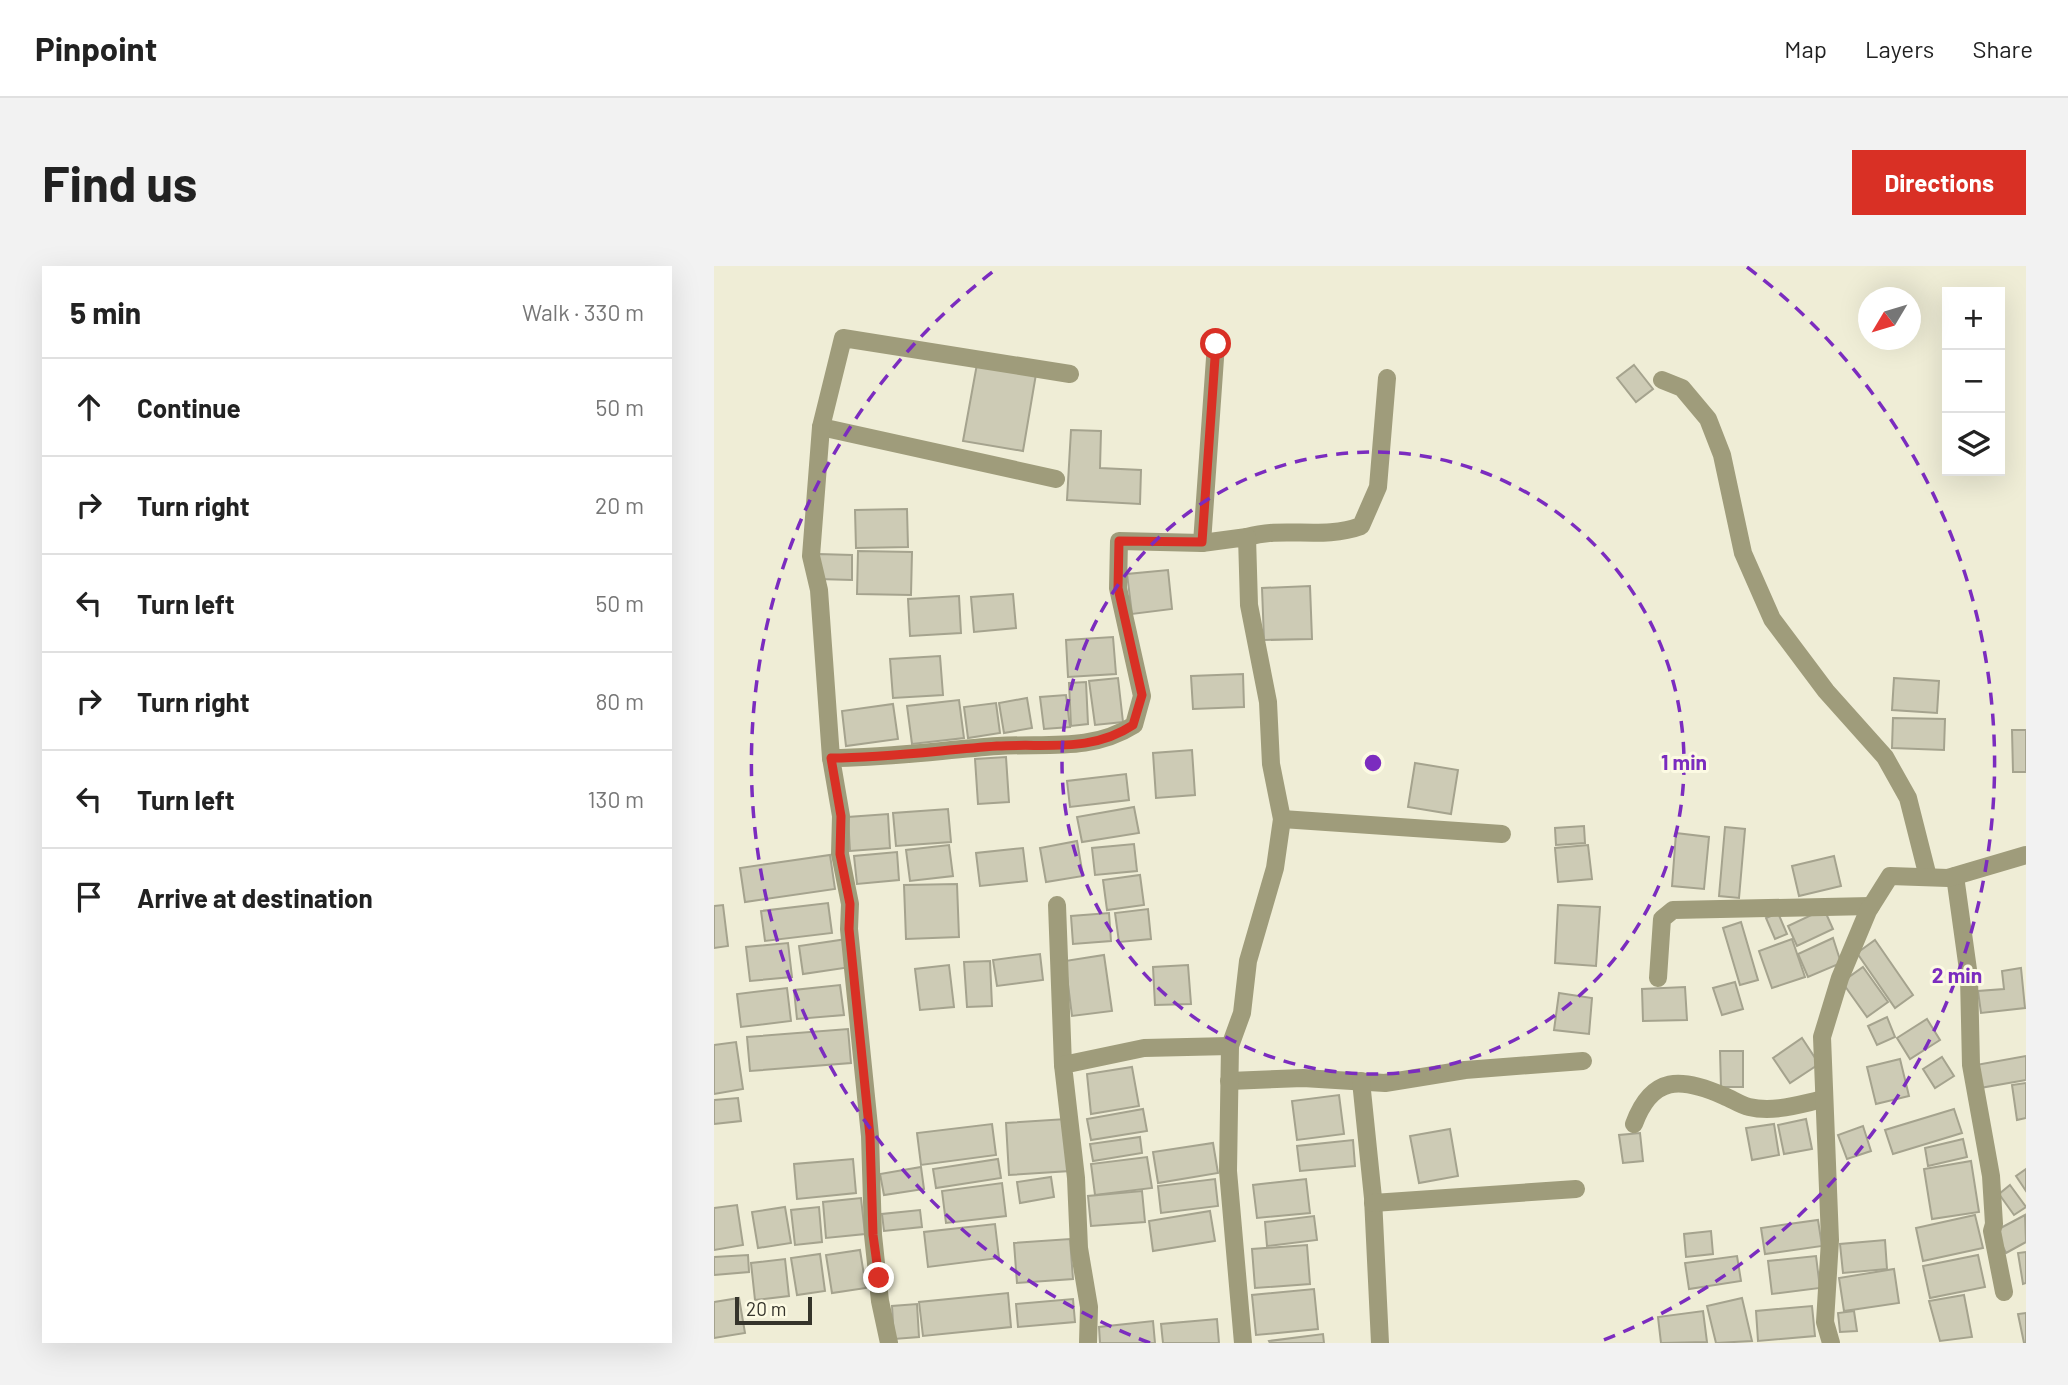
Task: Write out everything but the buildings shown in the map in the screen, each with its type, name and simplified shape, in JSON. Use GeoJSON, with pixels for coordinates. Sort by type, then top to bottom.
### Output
{"type":"FeatureCollection","features":[{"type":"Feature","properties":{"kind":"street"},"geometry":{"type":"LineString","coordinates":[[889,1343],[880,1301],[873,1235],[870,1136],[849,929],[850,904],[840,854],[841,816],[831,758],[819,590],[811,556],[821,427],[843,338],[1070,374]]}},
{"type":"Feature","properties":{"kind":"street"},"geometry":{"type":"LineString","coordinates":[[1202,542],[1216,344]]}},
{"type":"Feature","properties":{"kind":"street"},"geometry":{"type":"LineString","coordinates":[[831,758],[898,757],[997,746],[1089,744],[1116,736],[1133,725],[1142,695],[1118,588],[1119,541],[1202,542],[1261,533],[1341,533],[1361,526],[1378,487],[1387,378]]}},
{"type":"Feature","properties":{"kind":"street"},"geometry":{"type":"LineString","coordinates":[[1662,380],[1682,388],[1708,419],[1722,455],[1743,553],[1772,619],[1826,691],[1885,757],[1908,798],[1928,877]]}},
{"type":"Feature","properties":{"kind":"street"},"geometry":{"type":"LineString","coordinates":[[821,427],[1056,479]]}},
{"type":"Feature","properties":{"kind":"street"},"geometry":{"type":"LineString","coordinates":[[1243,1343],[1228,1171],[1230,1046],[1242,1013],[1248,961],[1275,868],[1282,820],[1271,764],[1268,702],[1249,605],[1247,537]]}},
{"type":"Feature","properties":{"kind":"street"},"geometry":{"type":"LineString","coordinates":[[1282,820],[1502,834]]}},
{"type":"Feature","properties":{"kind":"street"},"geometry":{"type":"LineString","coordinates":[[1831,1343],[1825,1322],[1830,1240],[1822,1037],[1840,978],[1871,906],[1890,876],[1955,876],[2026,855]]}},
{"type":"Feature","properties":{"kind":"street"},"geometry":{"type":"LineString","coordinates":[[1955,876],[1969,976],[1971,1065],[1991,1176],[1994,1224],[1992,1231],[2004,1292]]}},
{"type":"Feature","properties":{"kind":"street"},"geometry":{"type":"LineString","coordinates":[[1057,905],[1062,1065],[1076,1178],[1079,1248],[1089,1307],[1088,1343]]}},
{"type":"Feature","properties":{"kind":"street"},"geometry":{"type":"LineString","coordinates":[[1658,978],[1662,919],[1673,910],[1871,906]]}},
{"type":"Feature","properties":{"kind":"street"},"geometry":{"type":"LineString","coordinates":[[1062,1065],[1144,1048],[1230,1046]]}},
{"type":"Feature","properties":{"kind":"street"},"geometry":{"type":"LineString","coordinates":[[1230,1081],[1303,1078],[1385,1083],[1465,1070],[1583,1061]]}},
{"type":"Feature","properties":{"kind":"street"},"geometry":{"type":"LineString","coordinates":[[1361,1081],[1373,1203],[1380,1343]]}},
{"type":"Feature","properties":{"kind":"street"},"geometry":{"type":"LineString","coordinates":[[1634,1124],[1642,1103],[1648,1096],[1654,1090],[1676,1081],[1721,1094],[1747,1107],[1787,1107],[1825,1098]]}},
{"type":"Feature","properties":{"kind":"street"},"geometry":{"type":"LineString","coordinates":[[1373,1203],[1576,1189]]}},
{"type":"Feature","properties":{"kind":"route"},"geometry":{"type":"LineString","coordinates":[[879,1278],[873,1235],[870,1136],[849,929],[850,904],[840,854],[841,816],[831,758],[898,757],[997,746],[1089,744],[1116,736],[1133,725],[1142,695],[1118,588],[1119,541],[1202,542],[1216,344]]}}]}
